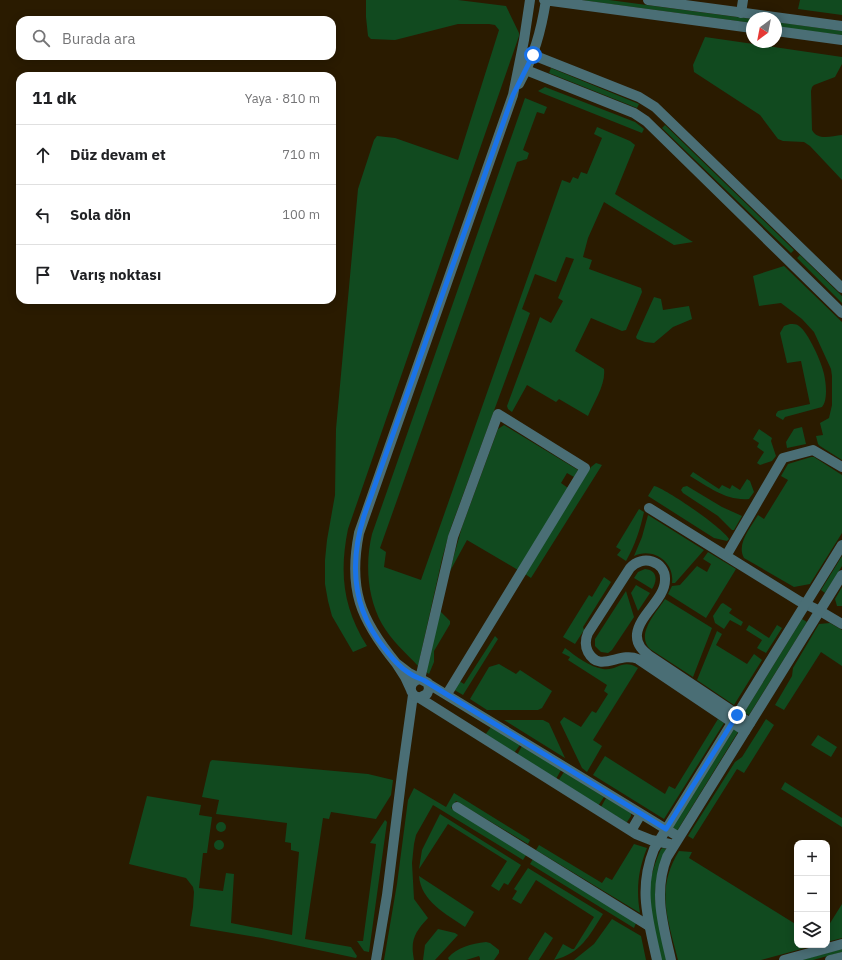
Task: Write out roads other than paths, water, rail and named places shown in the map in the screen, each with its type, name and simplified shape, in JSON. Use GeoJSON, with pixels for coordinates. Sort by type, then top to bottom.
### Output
{"type":"FeatureCollection","features":[{"type":"Feature","properties":{"kind":"street"},"geometry":{"type":"LineString","coordinates":[[513,95],[530,0]]}},
{"type":"Feature","properties":{"kind":"street"},"geometry":{"type":"LineString","coordinates":[[677,841],[658,842],[631,831],[414,694],[396,662],[377,639],[368,625],[358,596],[355,563],[358,533],[513,95],[533,55],[540,32],[545,0],[746,27]]}},
{"type":"Feature","properties":{"kind":"street"},"geometry":{"type":"LineString","coordinates":[[648,0],[682,2],[741,13],[842,26]]}},
{"type":"Feature","properties":{"kind":"street"},"geometry":{"type":"LineString","coordinates":[[741,13],[742,0]]}},
{"type":"Feature","properties":{"kind":"street"},"geometry":{"type":"LineString","coordinates":[[782,32],[842,40]]}},
{"type":"Feature","properties":{"kind":"street"},"geometry":{"type":"LineString","coordinates":[[533,55],[639,98],[648,102],[659,110],[842,288]]}},
{"type":"Feature","properties":{"kind":"street"},"geometry":{"type":"LineString","coordinates":[[526,70],[634,113],[652,126],[842,313]]}},
{"type":"Feature","properties":{"kind":"street"},"geometry":{"type":"LineString","coordinates":[[652,126],[659,110]]}},
{"type":"Feature","properties":{"kind":"street"},"geometry":{"type":"LineString","coordinates":[[423,681],[451,544],[498,414],[585,468],[447,694]]}},
{"type":"Feature","properties":{"kind":"street"},"geometry":{"type":"LineString","coordinates":[[726,556],[784,458],[813,450],[842,467]]}},
{"type":"Feature","properties":{"kind":"street"},"geometry":{"type":"LineString","coordinates":[[649,508],[726,556],[842,624]]}},
{"type":"Feature","properties":{"kind":"street"},"geometry":{"type":"LineString","coordinates":[[657,960],[645,900],[650,859],[658,842],[842,545]]}},
{"type":"Feature","properties":{"kind":"street"},"geometry":{"type":"LineString","coordinates":[[734,718],[643,651],[639,645],[637,636],[639,628],[663,589],[665,576],[661,567],[654,562],[647,560],[638,562],[630,568],[588,634],[586,640],[588,652],[597,661],[607,662],[622,657],[632,657],[748,727]]}},
{"type":"Feature","properties":{"kind":"street"},"geometry":{"type":"LineString","coordinates":[[671,960],[660,910],[659,890],[664,866],[677,841],[842,575]]}},
{"type":"Feature","properties":{"kind":"street"},"geometry":{"type":"LineString","coordinates":[[632,657],[639,645]]}},
{"type":"Feature","properties":{"kind":"street"},"geometry":{"type":"LineString","coordinates":[[396,662],[409,673],[447,694],[666,829],[677,841]]}},
{"type":"Feature","properties":{"kind":"street"},"geometry":{"type":"LineString","coordinates":[[376,960],[387,895],[414,694],[412,684],[417,680],[423,681],[429,689],[427,694],[422,697],[414,694]]}},
{"type":"Feature","properties":{"kind":"street"},"geometry":{"type":"LineString","coordinates":[[453,719],[462,704]]}},
{"type":"Feature","properties":{"kind":"street"},"geometry":{"type":"LineString","coordinates":[[457,807],[649,926]]}},
{"type":"Feature","properties":{"kind":"street"},"geometry":{"type":"LineString","coordinates":[[631,831],[641,814]]}},
{"type":"Feature","properties":{"kind":"street"},"geometry":{"type":"LineString","coordinates":[[784,960],[842,944]]}},
{"type":"Feature","properties":{"kind":"street"},"geometry":{"type":"LineString","coordinates":[[830,960],[842,957]]}}]}
